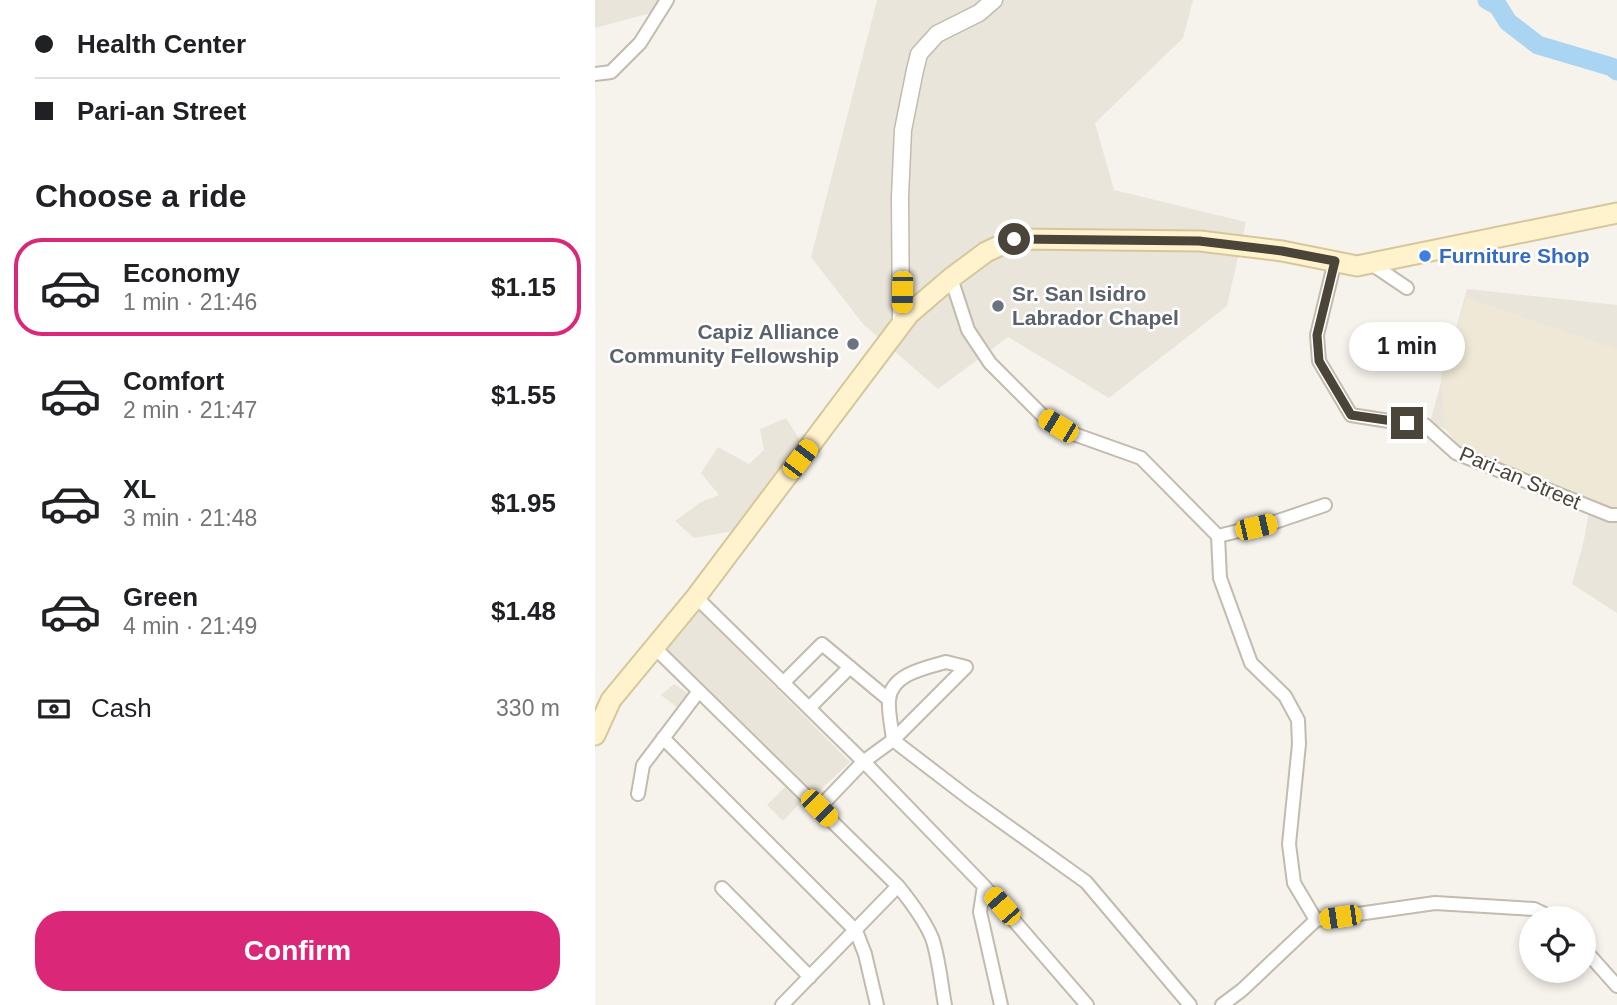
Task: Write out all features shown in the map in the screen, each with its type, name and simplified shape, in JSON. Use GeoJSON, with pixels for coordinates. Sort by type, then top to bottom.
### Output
{"type":"FeatureCollection","features":[{"type":"Feature","properties":{"kind":"main road"},"geometry":{"type":"LineString","coordinates":[[595,735],[611,700],[696,597],[909,314],[986,252],[1014,239],[1199,241],[1282,251],[1357,266],[1617,213]]}},
{"type":"Feature","properties":{"kind":"street"},"geometry":{"type":"LineString","coordinates":[[595,74],[611,72],[640,43],[667,0]]}},
{"type":"Feature","properties":{"kind":"street"},"geometry":{"type":"LineString","coordinates":[[901,324],[900,197],[903,130],[919,54],[937,34],[979,13],[994,0]]}},
{"type":"Feature","properties":{"kind":"street","name":"Pari-an Street"},"geometry":{"type":"LineString","coordinates":[[1335,261],[1317,335],[1319,361],[1351,415],[1425,425],[1456,453],[1613,515]]}},
{"type":"Feature","properties":{"kind":"street"},"geometry":{"type":"LineString","coordinates":[[1369,263],[1407,288]]}},
{"type":"Feature","properties":{"kind":"street"},"geometry":{"type":"LineString","coordinates":[[951,278],[968,330],[991,363],[1045,418],[1071,433],[1141,458],[1218,536],[1220,578],[1251,663],[1285,696],[1298,720],[1299,744],[1289,845],[1294,883],[1316,920]]}},
{"type":"Feature","properties":{"kind":"street"},"geometry":{"type":"LineString","coordinates":[[1218,536],[1275,522],[1325,505]]}},
{"type":"Feature","properties":{"kind":"street"},"geometry":{"type":"LineString","coordinates":[[696,597],[984,886],[1087,1005]]}},
{"type":"Feature","properties":{"kind":"street"},"geometry":{"type":"LineString","coordinates":[[783,682],[822,644],[888,699]]}},
{"type":"Feature","properties":{"kind":"street"},"geometry":{"type":"LineString","coordinates":[[654,647],[898,886],[924,921],[933,940],[944,1005]]}},
{"type":"Feature","properties":{"kind":"street"},"geometry":{"type":"LineString","coordinates":[[819,808],[863,762],[893,740],[966,667],[946,662],[914,671],[895,683],[888,699],[893,740],[969,799],[1086,882],[1190,1005]]}},
{"type":"Feature","properties":{"kind":"street"},"geometry":{"type":"LineString","coordinates":[[809,708],[850,667]]}},
{"type":"Feature","properties":{"kind":"street"},"geometry":{"type":"LineString","coordinates":[[638,794],[643,765],[699,691]]}},
{"type":"Feature","properties":{"kind":"street"},"geometry":{"type":"LineString","coordinates":[[663,738],[856,931],[865,954],[877,1005]]}},
{"type":"Feature","properties":{"kind":"street"},"geometry":{"type":"LineString","coordinates":[[782,1005],[898,886]]}},
{"type":"Feature","properties":{"kind":"street"},"geometry":{"type":"LineString","coordinates":[[984,886],[980,912],[1001,1005]]}},
{"type":"Feature","properties":{"kind":"street"},"geometry":{"type":"LineString","coordinates":[[722,888],[810,977]]}},
{"type":"Feature","properties":{"kind":"street"},"geometry":{"type":"LineString","coordinates":[[1222,1005],[1242,990],[1316,920],[1435,903],[1519,908]]}},
{"type":"Feature","properties":{"kind":"street"},"geometry":{"type":"LineString","coordinates":[[1596,962],[1617,986]]}},
{"type":"Feature","properties":{"kind":"shaded area"},"geometry":{"type":"Polygon","coordinates":[[[595,0],[663,0],[658,11],[595,28],[595,0]]]}},
{"type":"Feature","properties":{"kind":"shaded area"},"geometry":{"type":"Polygon","coordinates":[[[877,0],[1193,0],[1183,38],[1095,123],[1114,190],[1246,222],[1227,306],[1109,398],[1008,337],[938,389],[863,324],[811,257],[877,0]]]}},
{"type":"Feature","properties":{"kind":"shaded area"},"geometry":{"type":"Polygon","coordinates":[[[1467,289],[1617,305],[1617,613],[1572,584],[1592,496],[1430,422],[1467,289]]]}},
{"type":"Feature","properties":{"kind":"shaded area"},"geometry":{"type":"Polygon","coordinates":[[[1467,298],[1617,349],[1617,512],[1460,449],[1445,428],[1441,377],[1467,298]]]}},
{"type":"Feature","properties":{"kind":"shaded area"},"geometry":{"type":"Polygon","coordinates":[[[786,418],[803,445],[739,530],[694,538],[675,521],[701,502],[719,495],[701,473],[718,447],[749,464],[764,450],[760,429],[786,418]]]}},
{"type":"Feature","properties":{"kind":"shaded area"},"geometry":{"type":"Polygon","coordinates":[[[699,611],[850,762],[816,794],[666,648],[699,611]]]}},
{"type":"Feature","properties":{"kind":"shaded area"},"geometry":{"type":"Polygon","coordinates":[[[674,684],[689,694],[678,708],[661,695],[674,684]]]}},
{"type":"Feature","properties":{"kind":"shaded area"},"geometry":{"type":"Polygon","coordinates":[[[785,787],[802,801],[783,821],[767,805],[785,787]]]}},
{"type":"Feature","properties":{"kind":"waterway"},"geometry":{"type":"LineString","coordinates":[[1487,0],[1498,6],[1508,22],[1538,45],[1612,67],[1617,71]]}},
{"type":"Feature","properties":{"kind":"place","name":"Furniture Shop"},"geometry":{"type":"Point","coordinates":[1425,256]}},
{"type":"Feature","properties":{"kind":"place","name":"Sr. San Isidro Labrador Chapel"},"geometry":{"type":"Point","coordinates":[998,306]}},
{"type":"Feature","properties":{"kind":"place","name":"Capiz Alliance Community Fellowship"},"geometry":{"type":"Point","coordinates":[853,344]}},
{"type":"Feature","properties":{"kind":"route"},"geometry":{"type":"LineString","coordinates":[[1014,239],[1199,241],[1282,251],[1335,261],[1317,335],[1319,361],[1351,415],[1407,423]]}}]}
